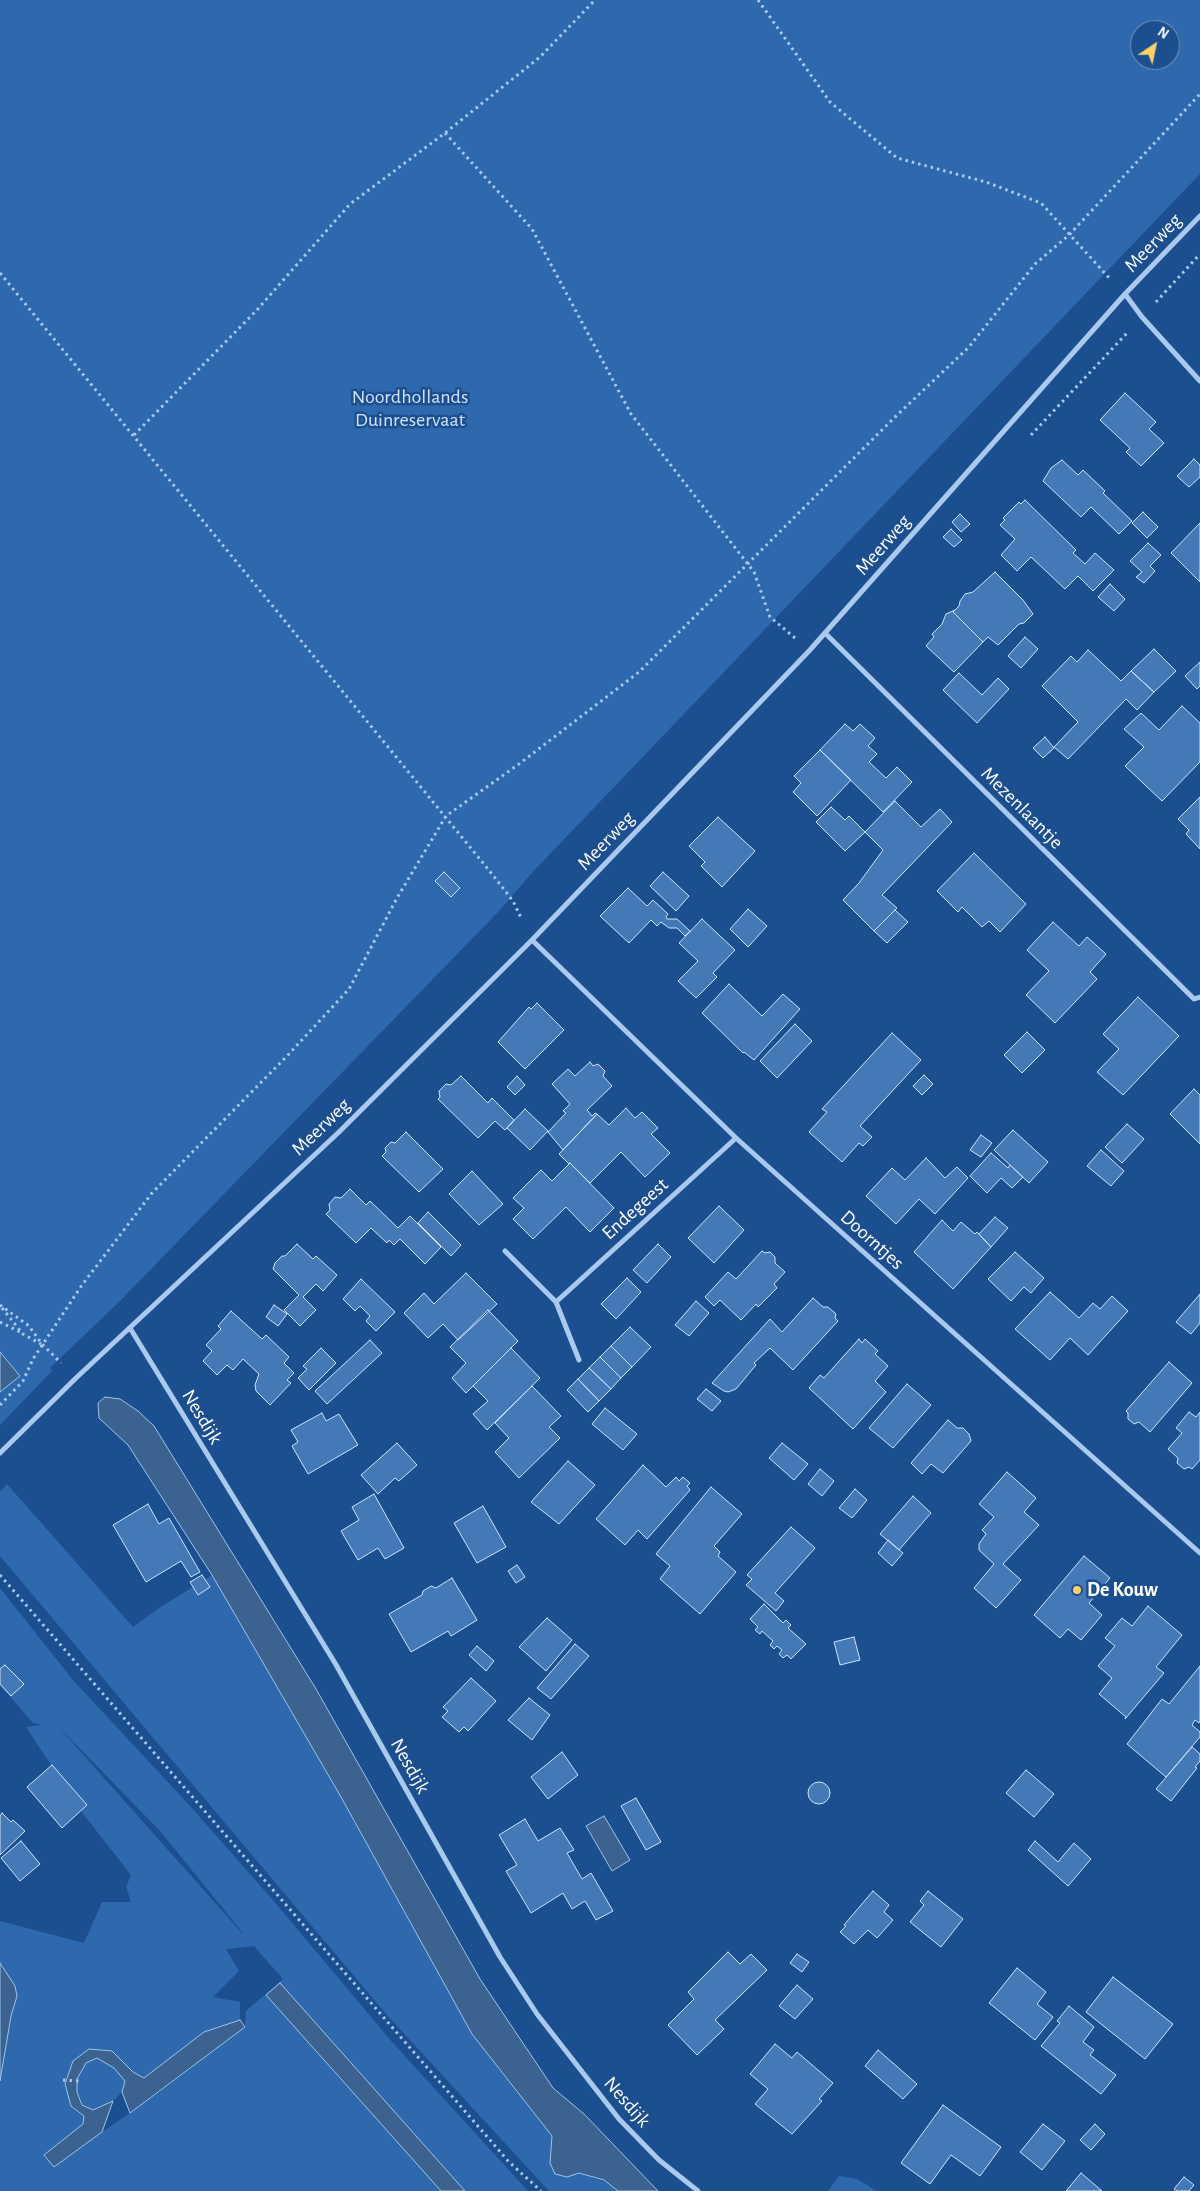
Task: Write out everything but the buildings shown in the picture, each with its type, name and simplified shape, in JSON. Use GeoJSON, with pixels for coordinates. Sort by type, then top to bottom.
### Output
{"type":"FeatureCollection","features":[{"type":"Feature","properties":{"kind":"street","name":"Meerweg"},"geometry":{"type":"LineString","coordinates":[[0,1453],[76,1378],[339,1132],[532,940],[825,633],[1125,294],[1200,216]]}},
{"type":"Feature","properties":{"kind":"street"},"geometry":{"type":"LineString","coordinates":[[1125,294],[1142,317],[1200,381]]}},
{"type":"Feature","properties":{"kind":"street","name":"Mezenlaantje"},"geometry":{"type":"LineString","coordinates":[[825,633],[1194,999],[1200,997]]}},
{"type":"Feature","properties":{"kind":"street","name":"Doorntjes"},"geometry":{"type":"LineString","coordinates":[[532,940],[736,1138],[1200,1553]]}},
{"type":"Feature","properties":{"kind":"street","name":"Endegeest"},"geometry":{"type":"LineString","coordinates":[[556,1302],[736,1138]]}},
{"type":"Feature","properties":{"kind":"street"},"geometry":{"type":"LineString","coordinates":[[506,1251],[556,1302],[579,1360]]}},
{"type":"Feature","properties":{"kind":"street","name":"Nesdijk"},"geometry":{"type":"LineString","coordinates":[[130,1328],[335,1663],[500,1957],[537,2014],[619,2119],[659,2160],[698,2191]]}},
{"type":"Feature","properties":{"kind":"path"},"geometry":{"type":"LineString","coordinates":[[134,435],[257,310],[350,204],[445,133],[540,57],[595,0]]}},
{"type":"Feature","properties":{"kind":"path"},"geometry":{"type":"LineString","coordinates":[[758,0],[830,102],[897,158],[986,182],[1041,203],[1125,294]]}},
{"type":"Feature","properties":{"kind":"path"},"geometry":{"type":"LineString","coordinates":[[0,1405],[23,1381],[42,1344],[82,1285],[152,1193],[288,1055],[349,989],[397,898],[446,816],[519,764],[639,672],[711,598],[748,565],[894,418],[969,347],[1035,264],[1069,235],[1200,94]]}},
{"type":"Feature","properties":{"kind":"path"},"geometry":{"type":"LineString","coordinates":[[445,133],[532,229],[630,414],[754,572],[770,617],[809,650]]}},
{"type":"Feature","properties":{"kind":"path"},"geometry":{"type":"LineString","coordinates":[[0,273],[446,816],[513,901],[532,940]]}},
{"type":"Feature","properties":{"kind":"path"},"geometry":{"type":"LineString","coordinates":[[0,1305],[28,1326],[42,1344],[76,1378]]}},
{"type":"Feature","properties":{"kind":"path"},"geometry":{"type":"LineString","coordinates":[[0,1305],[23,1334]]}},
{"type":"Feature","properties":{"kind":"path"},"geometry":{"type":"LineString","coordinates":[[0,1322],[42,1344]]}},
{"type":"Feature","properties":{"kind":"path"},"geometry":{"type":"LineString","coordinates":[[0,1576],[509,2162],[541,2191]]}},
{"type":"Feature","properties":{"kind":"path"},"geometry":{"type":"LineString","coordinates":[[63,2080],[80,2081]]}},
{"type":"Feature","properties":{"kind":"green space","name":"Noordhollands Duinreservaat"},"geometry":{"type":"Polygon","coordinates":[[[0,0],[1200,0],[1200,174],[529,876],[500,910],[120,1301],[50,1368],[52,1371],[0,1425],[0,1392],[20,1376],[0,1352],[0,0]]]}},
{"type":"Feature","properties":{"kind":"green space"},"geometry":{"type":"Polygon","coordinates":[[[7,1484],[133,1627],[159,1608],[212,1575],[341,1797],[472,2034],[552,2136],[550,2163],[567,2177],[579,2173],[633,2191],[549,2191],[386,2014],[0,1556],[0,1492],[7,1484]]]}},
{"type":"Feature","properties":{"kind":"green space"},"geometry":{"type":"Polygon","coordinates":[[[0,1588],[73,1680],[191,1807],[272,1899],[393,2043],[528,2191],[0,2191],[0,2077],[11,2016],[17,1996],[0,1963],[0,1921],[84,1943],[102,1902],[131,1902],[126,1887],[131,1875],[84,1815],[26,1727],[41,1725],[33,1723],[0,1685],[0,1588]],[[56,1724],[242,1933],[243,1933],[160,1831],[56,1724]],[[254,1946],[226,1949],[239,1971],[213,1997],[240,2002],[240,2020],[204,2032],[144,2078],[130,2070],[112,2052],[89,2049],[65,2084],[84,2115],[83,2124],[44,2155],[54,2166],[158,2093],[245,2027],[246,2011],[283,1979],[254,1946]]]}},
{"type":"Feature","properties":{"kind":"green space"},"geometry":{"type":"Polygon","coordinates":[[[97,2058],[114,2068],[125,2081],[122,2092],[113,2101],[93,2111],[83,2105],[77,2092],[77,2078],[86,2063],[97,2058]]]}},
{"type":"Feature","properties":{"kind":"green space"},"geometry":{"type":"Polygon","coordinates":[[[839,2176],[857,2179],[877,2191],[828,2191],[839,2176]]]}},
{"type":"Feature","properties":{"kind":"shaded area"},"geometry":{"type":"Polygon","coordinates":[[[0,1352],[20,1376],[0,1392],[0,1352]]]}},
{"type":"Feature","properties":{"kind":"shaded area"},"geometry":{"type":"Polygon","coordinates":[[[105,1397],[120,1399],[138,1411],[154,1426],[316,1689],[480,1979],[553,2088],[584,2114],[658,2191],[618,2191],[604,2180],[579,2173],[567,2177],[555,2174],[550,2163],[552,2136],[472,2034],[341,1797],[212,1575],[128,1445],[99,1418],[98,1403],[105,1397]]]}},
{"type":"Feature","properties":{"kind":"shaded area"},"geometry":{"type":"Polygon","coordinates":[[[604,1816],[630,1860],[612,1871],[586,1826],[604,1816]]]}},
{"type":"Feature","properties":{"kind":"shaded area"},"geometry":{"type":"Polygon","coordinates":[[[0,1963],[15,1986],[17,1996],[11,2016],[0,2081],[0,1963]]]}},
{"type":"Feature","properties":{"kind":"shaded area"},"geometry":{"type":"Polygon","coordinates":[[[280,1983],[465,2191],[441,2191],[266,1995],[280,1983]]]}},
{"type":"Feature","properties":{"kind":"shaded area"},"geometry":{"type":"Polygon","coordinates":[[[240,2020],[245,2027],[130,2113],[122,2092],[125,2081],[114,2068],[97,2058],[86,2063],[77,2079],[77,2092],[82,2105],[93,2110],[113,2101],[102,2132],[54,2167],[44,2155],[83,2124],[84,2116],[71,2106],[65,2084],[73,2061],[89,2049],[112,2051],[133,2072],[144,2078],[204,2032],[240,2020]]]}},
{"type":"Feature","properties":{"kind":"place","name":"De Kouw"},"geometry":{"type":"Point","coordinates":[1077,1590]}}]}
